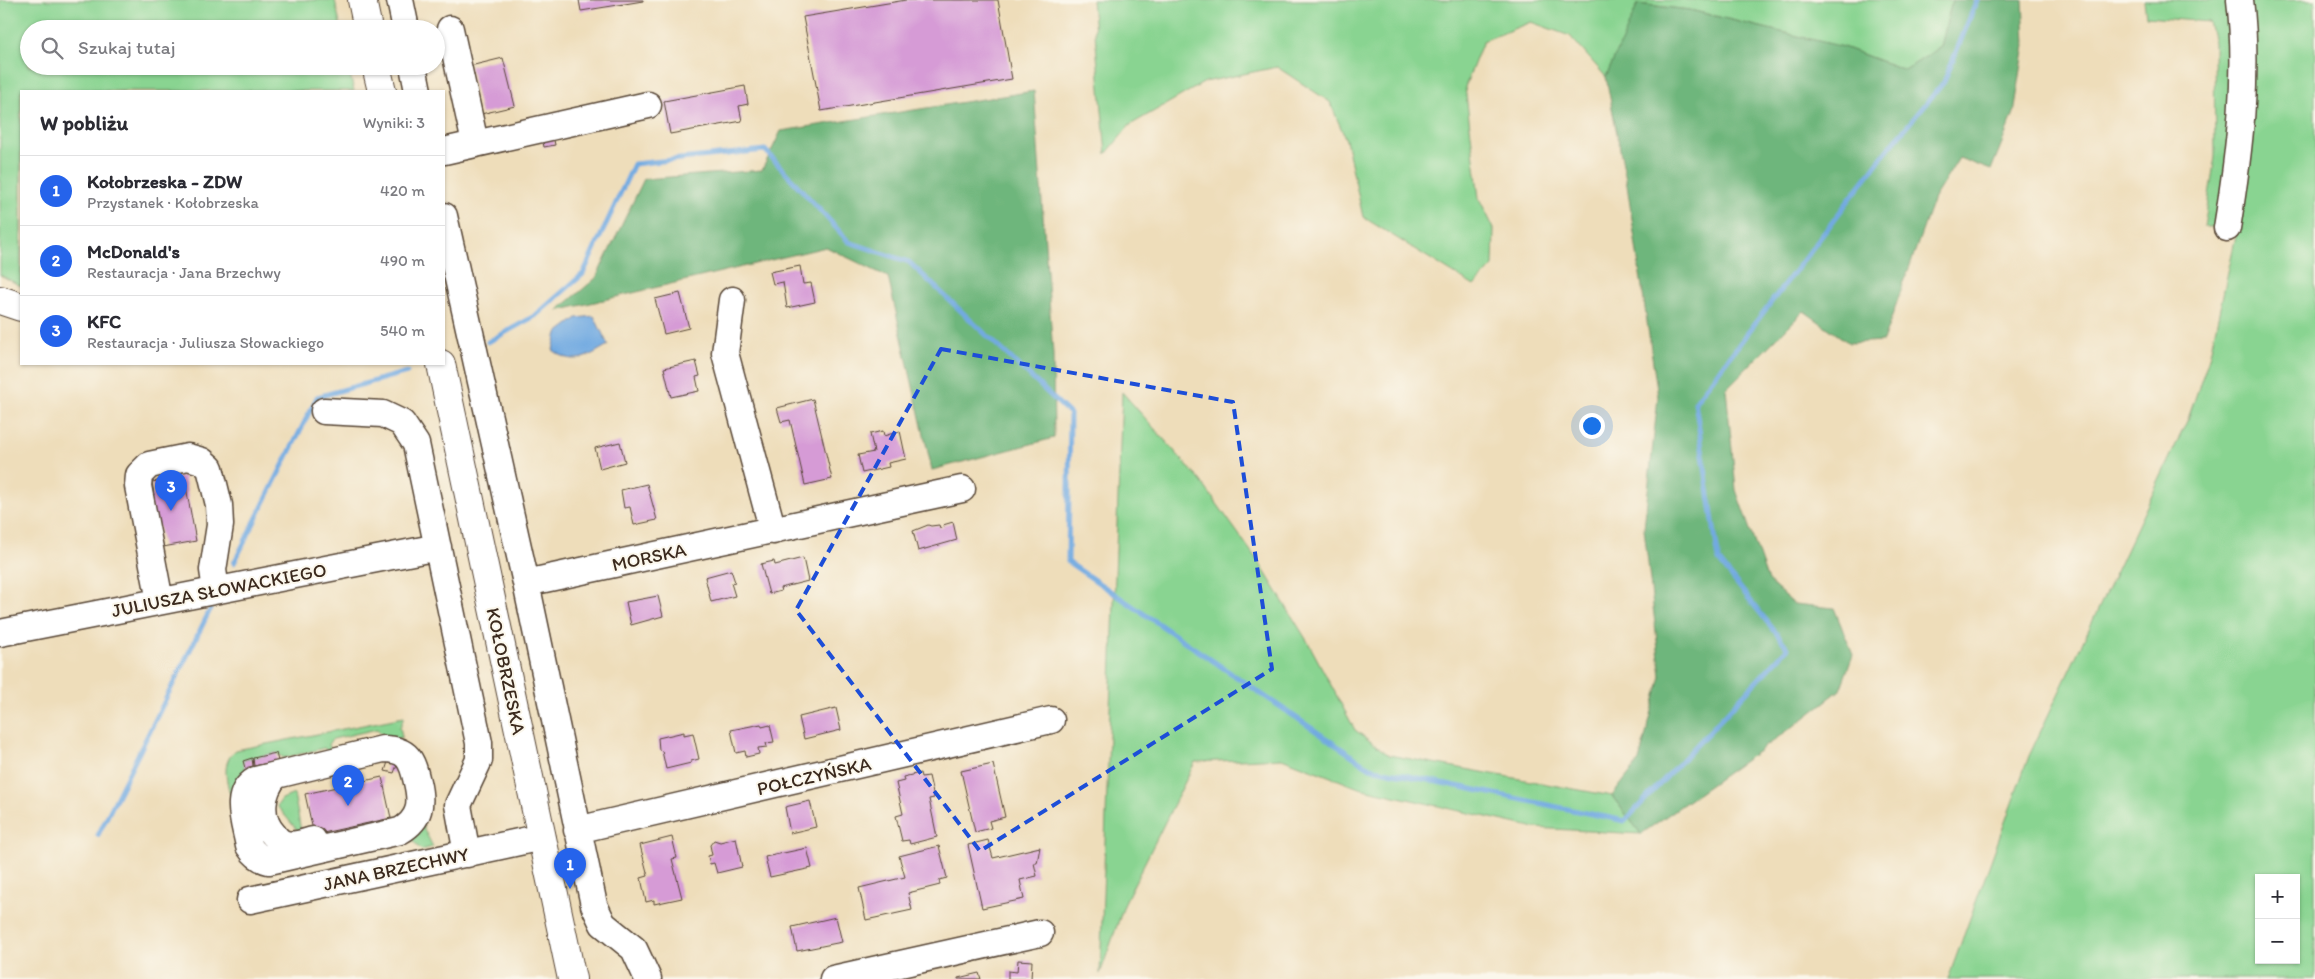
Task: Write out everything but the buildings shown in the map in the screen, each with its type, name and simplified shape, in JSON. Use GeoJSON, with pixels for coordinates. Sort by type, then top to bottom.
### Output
{"type":"FeatureCollection","features":[{"type":"Feature","properties":{"kind":"main road"},"geometry":{"type":"LineString","coordinates":[[362,0],[366,20]]}},
{"type":"Feature","properties":{"kind":"main road"},"geometry":{"type":"LineString","coordinates":[[378,75],[382,90]]}},
{"type":"Feature","properties":{"kind":"main road"},"geometry":{"type":"LineString","coordinates":[[0,300],[20,307]]}},
{"type":"Feature","properties":{"kind":"main road","name":"KOŁOBRZESKA"},"geometry":{"type":"LineString","coordinates":[[440,365],[572,979]]}},
{"type":"Feature","properties":{"kind":"street"},"geometry":{"type":"LineString","coordinates":[[400,0],[404,20]]}},
{"type":"Feature","properties":{"kind":"street"},"geometry":{"type":"LineString","coordinates":[[2227,228],[2241,113],[2244,35],[2240,0]]}},
{"type":"Feature","properties":{"kind":"street"},"geometry":{"type":"LineString","coordinates":[[450,29],[475,143]]}},
{"type":"Feature","properties":{"kind":"street"},"geometry":{"type":"LineString","coordinates":[[415,75],[418,90]]}},
{"type":"Feature","properties":{"kind":"street"},"geometry":{"type":"LineString","coordinates":[[445,151],[648,105]]}},
{"type":"Feature","properties":{"kind":"street"},"geometry":{"type":"LineString","coordinates":[[445,220],[526,583],[594,905],[603,924],[634,949],[648,979]]}},
{"type":"Feature","properties":{"kind":"street"},"geometry":{"type":"LineString","coordinates":[[732,300],[725,353],[773,531]]}},
{"type":"Feature","properties":{"kind":"street"},"geometry":{"type":"LineString","coordinates":[[324,411],[383,414],[402,423],[416,444],[479,743],[479,760],[458,805],[467,854]]}},
{"type":"Feature","properties":{"kind":"street"},"geometry":{"type":"LineString","coordinates":[[160,601],[138,486],[139,475],[149,465],[188,457],[202,461],[210,468],[219,505],[220,524],[213,570],[216,590]]}},
{"type":"Feature","properties":{"kind":"street","name":"MORSKA"},"geometry":{"type":"LineString","coordinates":[[526,583],[962,489]]}},
{"type":"Feature","properties":{"kind":"street","name":"JULIUSZA SŁOWACKIEGO"},"geometry":{"type":"LineString","coordinates":[[0,633],[438,547]]}},
{"type":"Feature","properties":{"kind":"street","name":"POŁCZYŃSKA"},"geometry":{"type":"LineString","coordinates":[[577,830],[1051,720]]}},
{"type":"Feature","properties":{"kind":"street"},"geometry":{"type":"LineString","coordinates":[[383,749],[396,750],[404,754],[413,763],[421,799],[419,812],[414,819],[393,832],[269,861],[260,858],[250,846],[241,802],[243,792],[250,783],[276,775],[383,749]]}},
{"type":"Feature","properties":{"kind":"street"},"geometry":{"type":"LineString","coordinates":[[276,775],[266,789],[263,811],[267,827],[280,841],[293,844],[368,828],[393,832]]}},
{"type":"Feature","properties":{"kind":"street"},"geometry":{"type":"LineString","coordinates":[[393,832],[407,866]]}},
{"type":"Feature","properties":{"kind":"street","name":"JANA BRZECHWY"},"geometry":{"type":"LineString","coordinates":[[250,900],[542,837]]}},
{"type":"Feature","properties":{"kind":"street"},"geometry":{"type":"LineString","coordinates":[[269,861],[277,894]]}},
{"type":"Feature","properties":{"kind":"street"},"geometry":{"type":"LineString","coordinates":[[833,979],[927,969],[1040,933]]}},
{"type":"Feature","properties":{"kind":"highlighted area"},"geometry":{"type":"Polygon","coordinates":[[[941,349],[1233,402],[1272,669],[980,851],[796,610],[941,349]]]}},
{"type":"Feature","properties":{"kind":"green space"},"geometry":{"type":"Polygon","coordinates":[[[0,0],[335,0],[339,20],[20,20],[20,75],[350,75],[354,90],[20,90],[20,285],[0,275],[0,0]]]}},
{"type":"Feature","properties":{"kind":"green space"},"geometry":{"type":"Polygon","coordinates":[[[1092,0],[1952,0],[1941,47],[1905,70],[1843,47],[1690,10],[1639,4],[1606,77],[1570,36],[1531,22],[1483,41],[1465,87],[1479,198],[1494,229],[1493,266],[1474,286],[1363,217],[1346,140],[1330,102],[1277,67],[1205,82],[1130,125],[1106,154],[1092,0]]]}},
{"type":"Feature","properties":{"kind":"green space"},"geometry":{"type":"Polygon","coordinates":[[[1952,0],[2023,0],[2025,45],[2014,113],[1991,170],[1959,158],[1934,198],[1883,341],[1849,343],[1804,311],[1726,389],[1736,490],[1768,581],[1794,604],[1834,608],[1853,655],[1840,690],[1794,726],[1641,834],[1612,796],[1639,761],[1661,676],[1644,528],[1658,397],[1627,185],[1606,77],[1638,4],[1690,10],[1843,47],[1905,70],[1941,47],[1952,0]]]}},
{"type":"Feature","properties":{"kind":"green space"},"geometry":{"type":"Polygon","coordinates":[[[2144,0],[2315,0],[2315,979],[1948,979],[2029,756],[2188,419],[2209,358],[2237,231],[2217,227],[2204,227],[2215,157],[2214,42],[2209,22],[2146,17],[2144,0]]]}},
{"type":"Feature","properties":{"kind":"green space"},"geometry":{"type":"Polygon","coordinates":[[[1034,91],[1053,354],[1054,438],[932,470],[888,277],[826,247],[557,311],[596,278],[644,179],[762,170],[781,131],[1034,91]]]}},
{"type":"Feature","properties":{"kind":"green space"},"geometry":{"type":"Polygon","coordinates":[[[1122,392],[1200,480],[1260,564],[1309,644],[1355,730],[1389,755],[1612,796],[1641,834],[1535,828],[1359,788],[1282,758],[1195,762],[1126,900],[1100,974],[1122,392]]]}},
{"type":"Feature","properties":{"kind":"green space"},"geometry":{"type":"Polygon","coordinates":[[[404,717],[400,727],[402,737],[389,742],[377,729],[333,739],[328,744],[331,748],[328,751],[324,748],[284,758],[276,753],[244,760],[245,769],[249,771],[233,806],[227,784],[226,769],[227,762],[236,750],[404,717]]]}},
{"type":"Feature","properties":{"kind":"green space"},"geometry":{"type":"Polygon","coordinates":[[[294,794],[302,836],[277,806],[282,799],[294,794]]]}},
{"type":"Feature","properties":{"kind":"green space"},"geometry":{"type":"Polygon","coordinates":[[[421,823],[433,847],[421,850],[413,841],[413,834],[421,823]]]}},
{"type":"Feature","properties":{"kind":"water"},"geometry":{"type":"Polygon","coordinates":[[[594,316],[608,345],[587,356],[575,359],[568,358],[553,350],[557,333],[577,318],[594,316]]]}},
{"type":"Feature","properties":{"kind":"waterway"},"geometry":{"type":"LineString","coordinates":[[488,342],[535,316],[583,274],[634,164],[765,150],[849,242],[909,262],[1070,414],[1068,562],[1370,768],[1625,821],[1788,648],[1719,561],[1695,402],[1888,149],[1944,82],[1977,0]]}},
{"type":"Feature","properties":{"kind":"waterway"},"geometry":{"type":"LineString","coordinates":[[234,563],[317,397],[407,372]]}},
{"type":"Feature","properties":{"kind":"waterway"},"geometry":{"type":"LineString","coordinates":[[98,835],[210,610]]}},
{"type":"Feature","properties":{"kind":"place","name":"KFC"},"geometry":{"type":"Point","coordinates":[171,511]}},
{"type":"Feature","properties":{"kind":"place","name":"McDonald's"},"geometry":{"type":"Point","coordinates":[348,806]}},
{"type":"Feature","properties":{"kind":"place","name":"Kołobrzeska - ZDW"},"geometry":{"type":"Point","coordinates":[570,889]}}]}
